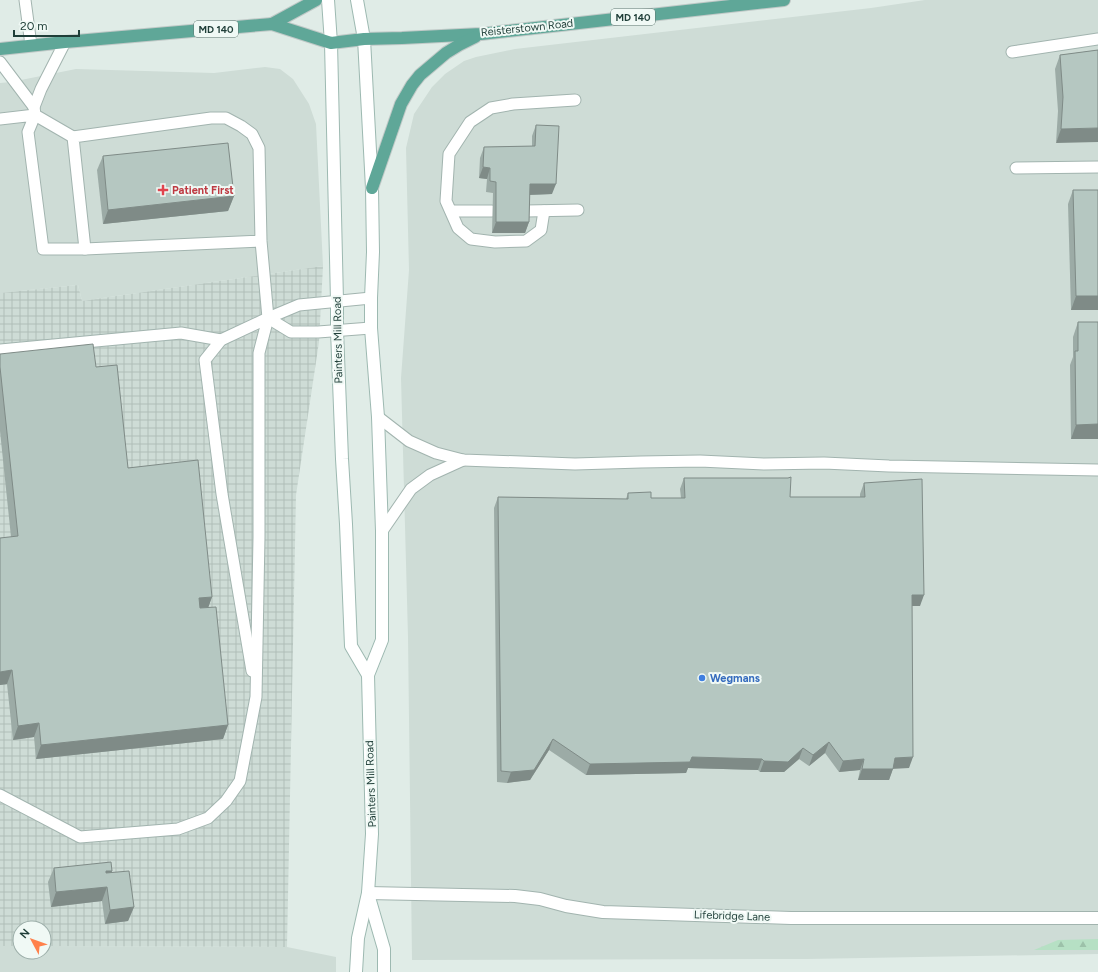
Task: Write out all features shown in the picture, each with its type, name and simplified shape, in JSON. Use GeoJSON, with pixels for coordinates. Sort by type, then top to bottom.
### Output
{"type":"FeatureCollection","features":[{"type":"Feature","properties":{"kind":"main road","name":"Reisterstown Road"},"geometry":{"type":"LineString","coordinates":[[272,24],[316,0]]}},
{"type":"Feature","properties":{"kind":"main road","name":"Painters Mill Road"},"geometry":{"type":"LineString","coordinates":[[328,0],[331,43],[337,330],[351,646],[368,675]]}},
{"type":"Feature","properties":{"kind":"main road","name":"Painters Mill Road"},"geometry":{"type":"LineString","coordinates":[[356,972],[358,938],[368,893],[372,834],[368,675],[382,640],[382,531],[378,417],[371,328],[374,252],[372,188],[364,39],[357,0]]}},
{"type":"Feature","properties":{"kind":"main road","name":"Reisterstown Road"},"geometry":{"type":"LineString","coordinates":[[0,49],[272,24],[331,43],[364,39],[481,34],[784,0]]}},
{"type":"Feature","properties":{"kind":"main road"},"geometry":{"type":"LineString","coordinates":[[372,188],[401,104],[412,85],[420,75],[446,53],[481,34]]}},
{"type":"Feature","properties":{"kind":"main road","name":"Painters Mill Road"},"geometry":{"type":"LineString","coordinates":[[368,893],[384,949],[384,972]]}},
{"type":"Feature","properties":{"kind":"main road","name":"Lifebridge Lane"},"geometry":{"type":"LineString","coordinates":[[368,893],[509,895],[540,899],[566,906],[603,912],[791,918],[1098,918]]}},
{"type":"Feature","properties":{"kind":"lane"},"geometry":{"type":"LineString","coordinates":[[26,0],[31,45]]}},
{"type":"Feature","properties":{"kind":"lane"},"geometry":{"type":"LineString","coordinates":[[1012,52],[1098,39]]}},
{"type":"Feature","properties":{"kind":"lane"},"geometry":{"type":"LineString","coordinates":[[66,42],[41,89],[28,132],[43,249],[85,249],[261,241]]}},
{"type":"Feature","properties":{"kind":"lane"},"geometry":{"type":"LineString","coordinates":[[0,62],[34,111],[73,137],[211,118],[226,118],[252,134],[259,148],[261,241],[268,318],[259,353],[259,537],[256,697],[240,781],[226,801],[208,818],[178,829],[80,837],[0,795]]}},
{"type":"Feature","properties":{"kind":"lane"},"geometry":{"type":"LineString","coordinates":[[544,211],[541,230],[526,242],[495,242],[471,239],[458,228],[446,201],[449,154],[470,122],[491,108],[512,104],[575,100]]}},
{"type":"Feature","properties":{"kind":"lane"},"geometry":{"type":"LineString","coordinates":[[0,119],[34,111]]}},
{"type":"Feature","properties":{"kind":"lane"},"geometry":{"type":"LineString","coordinates":[[73,137],[85,249]]}},
{"type":"Feature","properties":{"kind":"lane"},"geometry":{"type":"LineString","coordinates":[[1016,168],[1098,167]]}},
{"type":"Feature","properties":{"kind":"lane"},"geometry":{"type":"LineString","coordinates":[[526,211],[578,210]]}},
{"type":"Feature","properties":{"kind":"lane"},"geometry":{"type":"LineString","coordinates":[[451,211],[492,212]]}},
{"type":"Feature","properties":{"kind":"lane"},"geometry":{"type":"LineString","coordinates":[[256,697],[222,494],[205,360],[222,340],[268,318],[300,305],[371,298]]}},
{"type":"Feature","properties":{"kind":"lane"},"geometry":{"type":"LineString","coordinates":[[268,318],[292,332],[318,332],[371,328]]}},
{"type":"Feature","properties":{"kind":"lane"},"geometry":{"type":"LineString","coordinates":[[0,350],[181,334],[222,340]]}},
{"type":"Feature","properties":{"kind":"lane"},"geometry":{"type":"LineString","coordinates":[[378,417],[409,441],[436,453],[463,460],[575,464],[700,461],[764,464],[824,463],[889,466],[1098,470]]}},
{"type":"Feature","properties":{"kind":"lane"},"geometry":{"type":"LineString","coordinates":[[382,531],[411,489],[430,476],[463,460]]}},
{"type":"Feature","properties":{"kind":"shaded area"},"geometry":{"type":"Polygon","coordinates":[[[925,0],[1098,0],[1098,954],[807,959],[412,960],[408,637],[401,378],[409,270],[406,148],[414,114],[432,87],[445,74],[464,61],[476,57],[515,49],[871,8],[925,0]]]}},
{"type":"Feature","properties":{"kind":"shaded area"},"geometry":{"type":"Polygon","coordinates":[[[265,67],[280,69],[293,79],[309,104],[316,124],[323,266],[82,301],[78,285],[0,293],[0,83],[76,69],[214,73],[265,67]]]}},
{"type":"Feature","properties":{"kind":"shaded area"},"geometry":{"type":"Polygon","coordinates":[[[323,266],[319,342],[296,495],[287,947],[52,946],[52,920],[12,920],[12,946],[0,946],[0,293],[78,285],[82,301],[323,266]]]}},
{"type":"Feature","properties":{"kind":"shaded area"},"geometry":{"type":"Polygon","coordinates":[[[0,946],[12,946],[12,960],[52,960],[52,946],[287,947],[336,957],[336,972],[0,972],[0,946]]]}},
{"type":"Feature","properties":{"kind":"green space"},"geometry":{"type":"Polygon","coordinates":[[[1098,939],[1098,950],[1034,950],[1058,940],[1098,939]]]}},
{"type":"Feature","properties":{"kind":"building"},"geometry":{"type":"Polygon","coordinates":[[[1098,50],[1098,128],[1061,129],[1063,97],[1060,55],[1098,50]]]}},
{"type":"Feature","properties":{"kind":"building"},"geometry":{"type":"Polygon","coordinates":[[[536,125],[559,126],[556,184],[530,184],[529,222],[496,222],[496,182],[490,181],[490,168],[483,167],[484,147],[535,146],[536,125]]]}},
{"type":"Feature","properties":{"kind":"building","name":"Patient First"},"geometry":{"type":"Polygon","coordinates":[[[228,143],[234,196],[108,210],[103,156],[228,143]]]}},
{"type":"Feature","properties":{"kind":"building"},"geometry":{"type":"Polygon","coordinates":[[[1073,190],[1098,190],[1098,296],[1076,296],[1073,190]]]}},
{"type":"Feature","properties":{"kind":"building"},"geometry":{"type":"Polygon","coordinates":[[[1078,322],[1098,322],[1098,424],[1076,425],[1075,351],[1078,351],[1078,322]]]}},
{"type":"Feature","properties":{"kind":"building"},"geometry":{"type":"Polygon","coordinates":[[[93,344],[96,367],[117,365],[128,468],[198,460],[212,597],[199,598],[200,608],[216,607],[228,725],[41,745],[39,723],[18,726],[12,670],[0,672],[0,538],[18,536],[0,367],[0,354],[93,344]]]}},
{"type":"Feature","properties":{"kind":"building","name":"Wegmans"},"geometry":{"type":"Polygon","coordinates":[[[791,477],[790,497],[865,497],[864,483],[922,479],[924,595],[912,595],[913,757],[895,758],[893,769],[862,769],[864,759],[843,761],[829,742],[813,755],[803,748],[788,762],[764,761],[762,759],[692,757],[690,762],[590,764],[553,739],[534,770],[511,772],[501,771],[498,497],[628,499],[628,493],[651,492],[651,498],[685,498],[684,478],[791,477]]]}},
{"type":"Feature","properties":{"kind":"building"},"geometry":{"type":"Polygon","coordinates":[[[111,862],[112,871],[106,871],[106,873],[129,871],[134,907],[110,910],[107,887],[56,892],[54,868],[111,862]]]}},
{"type":"Feature","properties":{"kind":"place","name":"Patient First"},"geometry":{"type":"Point","coordinates":[163,190]}},
{"type":"Feature","properties":{"kind":"place","name":"Wegmans"},"geometry":{"type":"Point","coordinates":[702,678]}}]}
